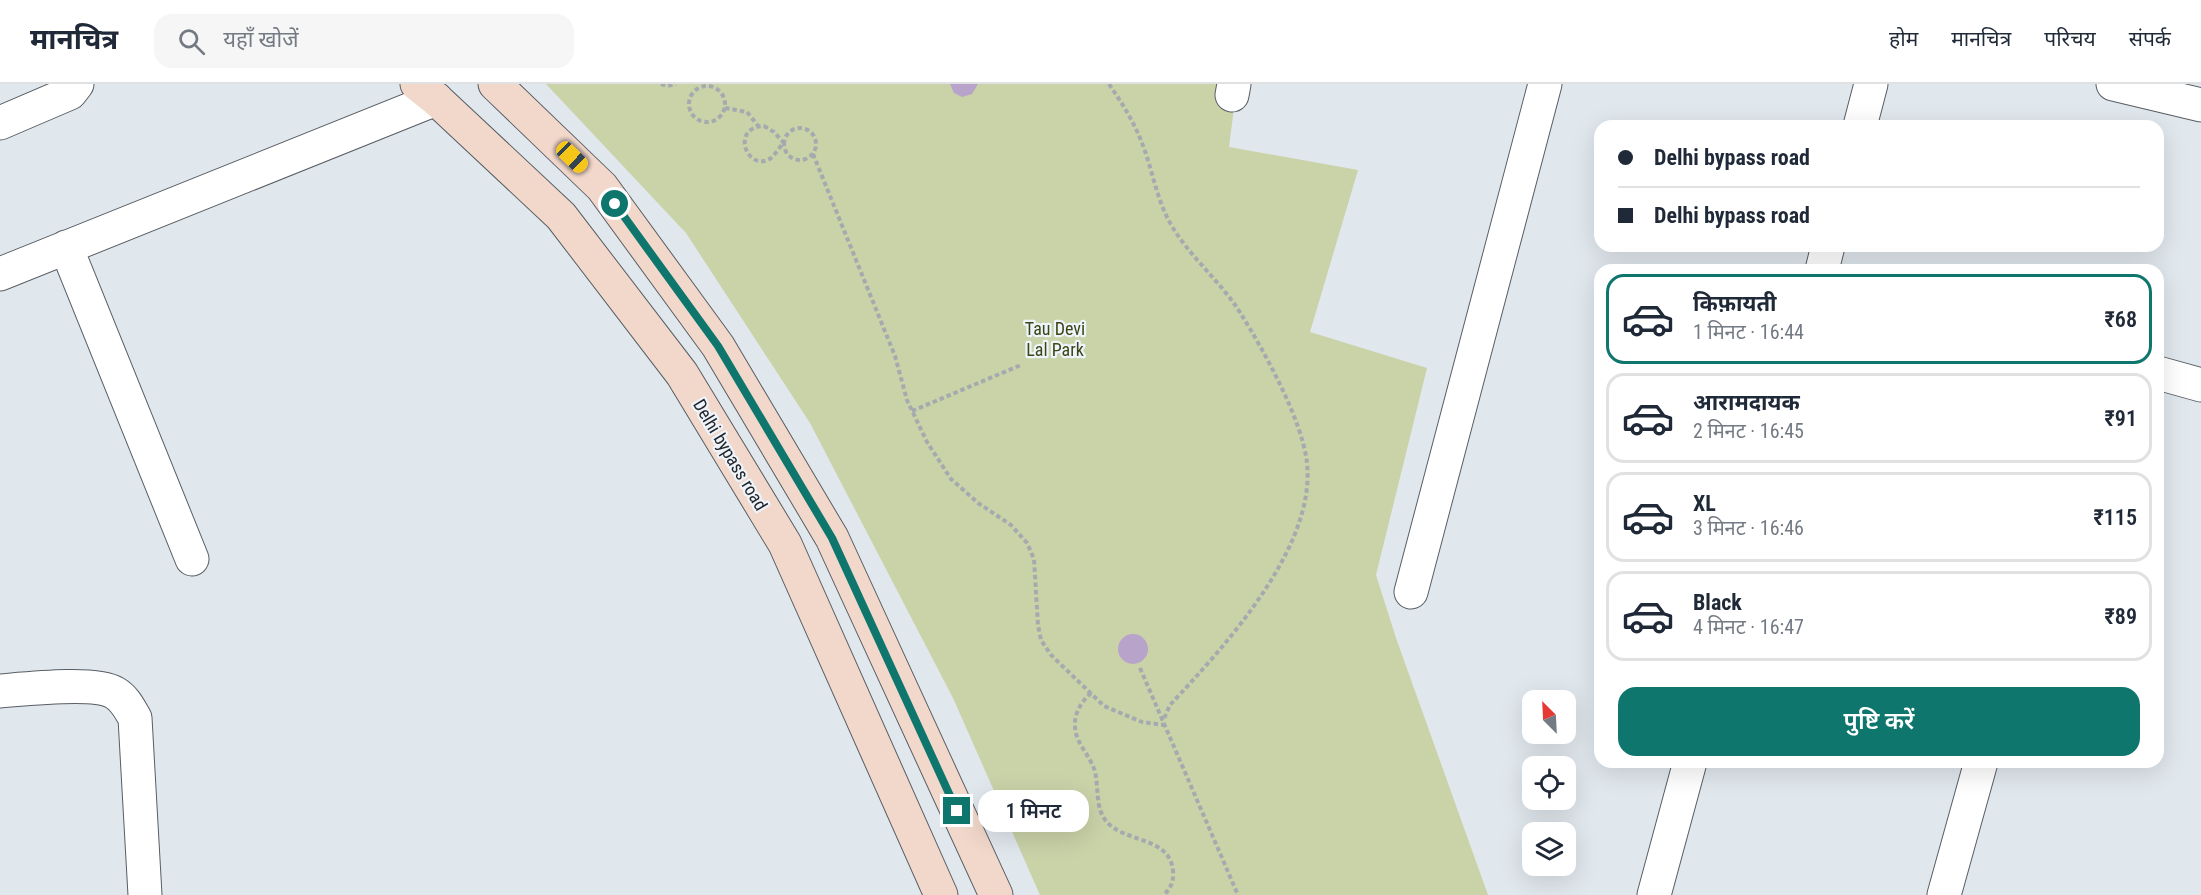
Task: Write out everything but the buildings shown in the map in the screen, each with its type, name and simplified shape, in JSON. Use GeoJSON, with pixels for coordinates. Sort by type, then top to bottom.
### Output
{"type":"FeatureCollection","features":[{"type":"Feature","properties":{"kind":"main road"},"geometry":{"type":"LineString","coordinates":[[495,84],[603,187],[718,346],[832,538],[996,895]]}},
{"type":"Feature","properties":{"kind":"main road","name":"Delhi bypass road"},"geometry":{"type":"LineString","coordinates":[[426,91],[561,216],[682,374],[785,544],[941,895]]}},
{"type":"Feature","properties":{"kind":"street"},"geometry":{"type":"LineString","coordinates":[[0,123],[70,93],[77,84]]}},
{"type":"Feature","properties":{"kind":"street"},"geometry":{"type":"LineString","coordinates":[[1411,592],[1545,84]]}},
{"type":"Feature","properties":{"kind":"street"},"geometry":{"type":"LineString","coordinates":[[1862,120],[1871,84]]}},
{"type":"Feature","properties":{"kind":"street"},"geometry":{"type":"LineString","coordinates":[[2113,84],[2158,89],[2201,105]]}},
{"type":"Feature","properties":{"kind":"street"},"geometry":{"type":"LineString","coordinates":[[0,274],[426,91]]}},
{"type":"Feature","properties":{"kind":"street"},"geometry":{"type":"LineString","coordinates":[[66,247],[192,560]]}},
{"type":"Feature","properties":{"kind":"street"},"geometry":{"type":"LineString","coordinates":[[2164,375],[2201,385]]}},
{"type":"Feature","properties":{"kind":"street"},"geometry":{"type":"LineString","coordinates":[[0,690],[96,687],[113,691],[125,701],[135,718],[145,895]]}},
{"type":"Feature","properties":{"kind":"street"},"geometry":{"type":"LineString","coordinates":[[1654,895],[1688,768]]}},
{"type":"Feature","properties":{"kind":"street"},"geometry":{"type":"LineString","coordinates":[[1944,895],[1979,768]]}},
{"type":"Feature","properties":{"kind":"path"},"geometry":{"type":"LineString","coordinates":[[661,84],[667,86],[676,84]]}},
{"type":"Feature","properties":{"kind":"path"},"geometry":{"type":"LineString","coordinates":[[694,84],[697,89]]}},
{"type":"Feature","properties":{"kind":"path"},"geometry":{"type":"LineString","coordinates":[[1109,84],[1131,118],[1142,142],[1168,219],[1189,252],[1220,284],[1241,313],[1275,375],[1300,432],[1307,464],[1306,494],[1301,522],[1290,547],[1248,614],[1170,705],[1164,723]]}},
{"type":"Feature","properties":{"kind":"path"},"geometry":{"type":"LineString","coordinates":[[709,86],[720,91],[724,96],[725,108],[723,114],[714,122],[702,122],[696,120],[688,104],[697,89],[709,86]]}},
{"type":"Feature","properties":{"kind":"path"},"geometry":{"type":"LineString","coordinates":[[725,108],[747,112],[759,127]]}},
{"type":"Feature","properties":{"kind":"path"},"geometry":{"type":"LineString","coordinates":[[813,154],[807,159],[795,160],[786,154],[784,143],[770,129],[759,127],[749,132],[744,142],[747,153],[755,160],[761,161],[771,158],[784,143],[792,130],[802,128],[812,133],[816,142],[813,154],[895,357],[912,411],[927,442],[951,479],[978,503],[1011,525],[1027,543],[1034,558],[1041,640],[1051,655],[1104,706],[1143,722],[1164,723]]}},
{"type":"Feature","properties":{"kind":"path"},"geometry":{"type":"LineString","coordinates":[[912,411],[1021,365]]}},
{"type":"Feature","properties":{"kind":"path"},"geometry":{"type":"LineString","coordinates":[[1140,668],[1238,895]]}},
{"type":"Feature","properties":{"kind":"path"},"geometry":{"type":"LineString","coordinates":[[1090,693],[1083,700],[1075,727],[1095,772],[1099,808],[1106,820],[1117,831],[1156,845],[1167,852],[1173,867],[1174,882],[1164,895]]}},
{"type":"Feature","properties":{"kind":"green space","name":"Tau Devi Lal Park"},"geometry":{"type":"Polygon","coordinates":[[[546,84],[1237,84],[1229,147],[1358,170],[1310,332],[1427,368],[1376,575],[1396,638],[1488,895],[1040,895],[953,698],[810,423],[686,233],[546,84]]]}},
{"type":"Feature","properties":{"kind":"route"},"geometry":{"type":"LineString","coordinates":[[615,204],[718,346],[832,538],[957,811]]}}]}
